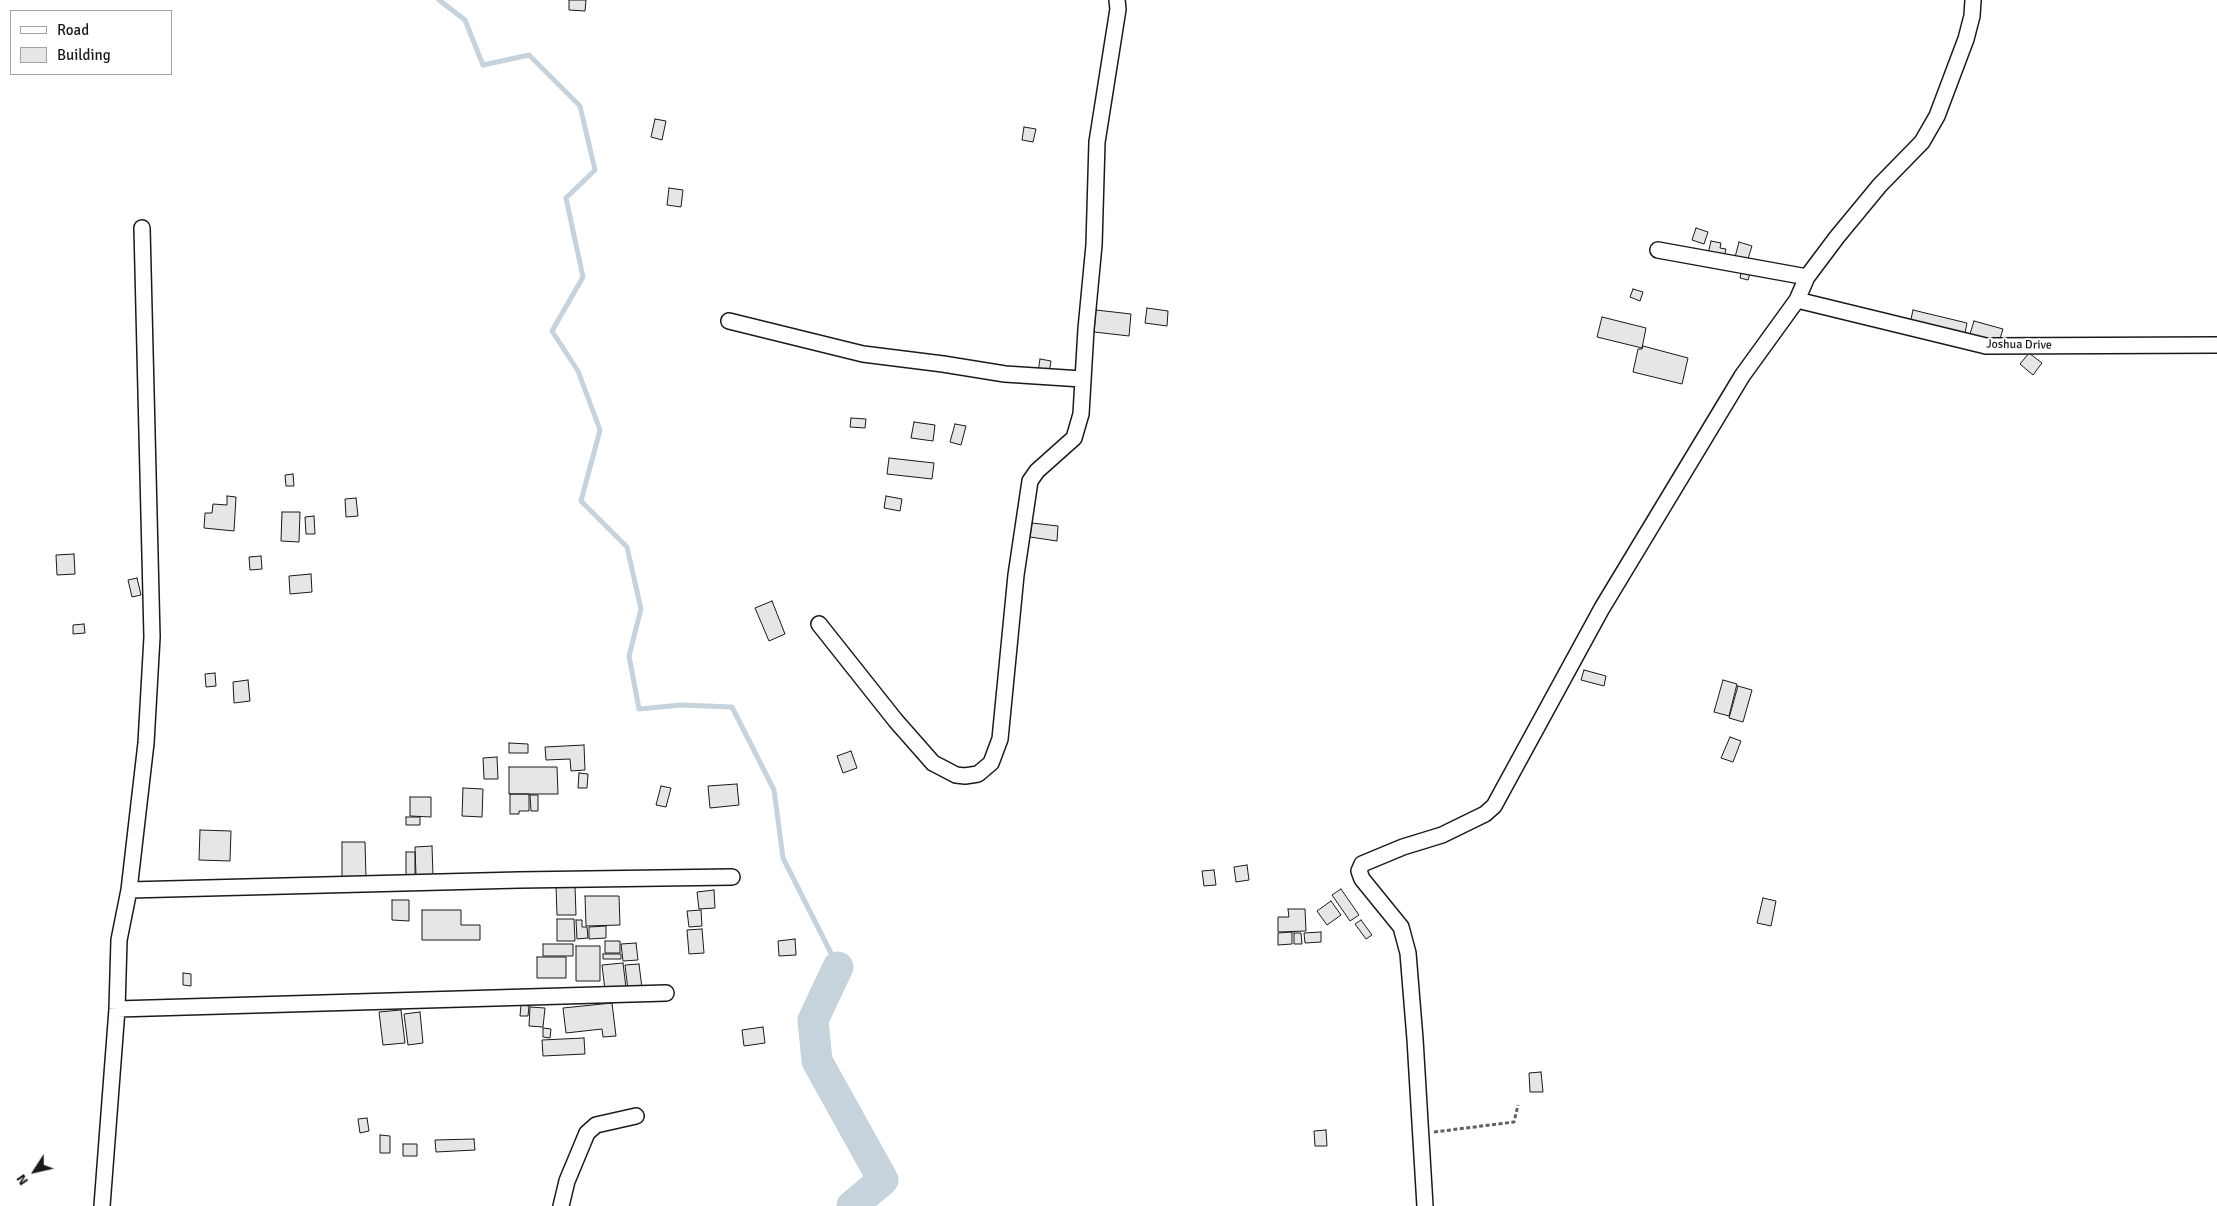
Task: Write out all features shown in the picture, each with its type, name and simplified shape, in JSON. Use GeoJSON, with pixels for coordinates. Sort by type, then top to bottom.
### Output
{"type":"FeatureCollection","features":[{"type":"Feature","properties":{"kind":"street"},"geometry":{"type":"LineString","coordinates":[[819,624],[896,721],[934,763],[956,775],[965,776],[978,774],[991,763],[1000,739],[1016,575],[1030,481],[1037,471],[1074,438],[1081,414],[1082,380],[1094,245],[1097,142],[1118,9],[1117,0]]}},
{"type":"Feature","properties":{"kind":"street"},"geometry":{"type":"LineString","coordinates":[[1425,1206],[1408,953],[1400,928],[1362,879],[1359,871],[1362,864],[1403,847],[1442,835],[1485,814],[1494,806],[1563,678],[1650,527],[1742,376],[1797,300],[1807,277],[1837,237],[1880,185],[1922,142],[1937,116],[1966,40],[1972,16],[1973,0]]}},
{"type":"Feature","properties":{"kind":"street"},"geometry":{"type":"LineString","coordinates":[[102,1206],[117,1009],[119,940],[129,890],[146,743],[152,637],[142,228]]}},
{"type":"Feature","properties":{"kind":"street"},"geometry":{"type":"LineString","coordinates":[[1658,250],[1807,277]]}},
{"type":"Feature","properties":{"kind":"street","name":"Joshua Drive"},"geometry":{"type":"LineString","coordinates":[[1797,300],[1986,346],[2217,345]]}},
{"type":"Feature","properties":{"kind":"street"},"geometry":{"type":"LineString","coordinates":[[729,321],[862,354],[1005,374],[1082,380]]}},
{"type":"Feature","properties":{"kind":"street"},"geometry":{"type":"LineString","coordinates":[[129,890],[519,880],[732,877]]}},
{"type":"Feature","properties":{"kind":"street"},"geometry":{"type":"LineString","coordinates":[[117,1009],[666,993]]}},
{"type":"Feature","properties":{"kind":"street"},"geometry":{"type":"LineString","coordinates":[[561,1206],[567,1181],[586,1133],[596,1125],[636,1116]]}},
{"type":"Feature","properties":{"kind":"path"},"geometry":{"type":"LineString","coordinates":[[1421,1134],[1514,1122],[1518,1105]]}},
{"type":"Feature","properties":{"kind":"building"},"geometry":{"type":"Polygon","coordinates":[[[569,0],[586,0],[585,11],[569,10],[569,0]]]}},
{"type":"Feature","properties":{"kind":"building"},"geometry":{"type":"Polygon","coordinates":[[[655,119],[666,121],[662,140],[651,137],[655,119]]]}},
{"type":"Feature","properties":{"kind":"building"},"geometry":{"type":"Polygon","coordinates":[[[1024,127],[1036,129],[1033,142],[1022,140],[1024,127]]]}},
{"type":"Feature","properties":{"kind":"building"},"geometry":{"type":"Polygon","coordinates":[[[669,188],[683,190],[681,207],[667,205],[669,188]]]}},
{"type":"Feature","properties":{"kind":"building"},"geometry":{"type":"Polygon","coordinates":[[[1696,228],[1708,232],[1704,244],[1692,240],[1696,228]]]}},
{"type":"Feature","properties":{"kind":"building"},"geometry":{"type":"Polygon","coordinates":[[[1711,241],[1721,243],[1720,248],[1726,249],[1724,258],[1708,254],[1711,241]]]}},
{"type":"Feature","properties":{"kind":"building"},"geometry":{"type":"Polygon","coordinates":[[[1739,242],[1752,246],[1746,265],[1734,261],[1739,242]]]}},
{"type":"Feature","properties":{"kind":"building"},"geometry":{"type":"Polygon","coordinates":[[[1742,268],[1751,270],[1748,280],[1740,278],[1742,268]]]}},
{"type":"Feature","properties":{"kind":"building"},"geometry":{"type":"Polygon","coordinates":[[[1633,289],[1643,292],[1640,301],[1630,297],[1633,289]]]}},
{"type":"Feature","properties":{"kind":"building"},"geometry":{"type":"Polygon","coordinates":[[[1147,308],[1168,311],[1167,326],[1145,323],[1147,308]]]}},
{"type":"Feature","properties":{"kind":"building"},"geometry":{"type":"Polygon","coordinates":[[[1096,310],[1131,314],[1129,336],[1094,332],[1096,310]]]}},
{"type":"Feature","properties":{"kind":"building"},"geometry":{"type":"Polygon","coordinates":[[[1913,310],[1967,323],[1964,338],[1910,324],[1913,310]]]}},
{"type":"Feature","properties":{"kind":"building"},"geometry":{"type":"Polygon","coordinates":[[[1602,317],[1646,328],[1642,348],[1597,337],[1602,317]]]}},
{"type":"Feature","properties":{"kind":"building"},"geometry":{"type":"Polygon","coordinates":[[[1974,321],[2003,329],[1999,342],[1970,334],[1974,321]]]}},
{"type":"Feature","properties":{"kind":"building"},"geometry":{"type":"Polygon","coordinates":[[[1643,346],[1688,358],[1682,384],[1633,372],[1638,349],[1642,349],[1643,346]]]}},
{"type":"Feature","properties":{"kind":"building"},"geometry":{"type":"Polygon","coordinates":[[[2029,353],[2042,363],[2033,375],[2020,364],[2029,353]]]}},
{"type":"Feature","properties":{"kind":"building"},"geometry":{"type":"Polygon","coordinates":[[[1040,359],[1051,361],[1049,373],[1038,372],[1040,359]]]}},
{"type":"Feature","properties":{"kind":"building"},"geometry":{"type":"Polygon","coordinates":[[[851,418],[866,419],[865,428],[850,427],[851,418]]]}},
{"type":"Feature","properties":{"kind":"building"},"geometry":{"type":"Polygon","coordinates":[[[914,422],[935,425],[933,441],[911,438],[914,422]]]}},
{"type":"Feature","properties":{"kind":"building"},"geometry":{"type":"Polygon","coordinates":[[[955,424],[966,426],[961,445],[950,442],[955,424]]]}},
{"type":"Feature","properties":{"kind":"building"},"geometry":{"type":"Polygon","coordinates":[[[889,458],[934,463],[932,479],[887,474],[889,458]]]}},
{"type":"Feature","properties":{"kind":"building"},"geometry":{"type":"Polygon","coordinates":[[[293,474],[294,486],[286,486],[285,475],[293,474]]]}},
{"type":"Feature","properties":{"kind":"building"},"geometry":{"type":"Polygon","coordinates":[[[227,496],[236,497],[234,531],[204,528],[205,513],[212,513],[213,504],[227,505],[227,496]]]}},
{"type":"Feature","properties":{"kind":"building"},"geometry":{"type":"Polygon","coordinates":[[[886,496],[902,499],[900,511],[884,508],[886,496]]]}},
{"type":"Feature","properties":{"kind":"building"},"geometry":{"type":"Polygon","coordinates":[[[356,498],[358,516],[346,517],[345,499],[356,498]]]}},
{"type":"Feature","properties":{"kind":"building"},"geometry":{"type":"Polygon","coordinates":[[[282,512],[300,512],[299,542],[281,541],[282,512]]]}},
{"type":"Feature","properties":{"kind":"building"},"geometry":{"type":"Polygon","coordinates":[[[314,516],[315,534],[306,534],[305,517],[314,516]]]}},
{"type":"Feature","properties":{"kind":"building"},"geometry":{"type":"Polygon","coordinates":[[[1032,523],[1058,526],[1057,541],[1030,537],[1032,523]]]}},
{"type":"Feature","properties":{"kind":"building"},"geometry":{"type":"Polygon","coordinates":[[[74,554],[75,574],[57,575],[56,555],[74,554]]]}},
{"type":"Feature","properties":{"kind":"building"},"geometry":{"type":"Polygon","coordinates":[[[261,556],[262,569],[250,570],[249,557],[261,556]]]}},
{"type":"Feature","properties":{"kind":"building"},"geometry":{"type":"Polygon","coordinates":[[[311,574],[312,592],[290,594],[289,576],[311,574]]]}},
{"type":"Feature","properties":{"kind":"building"},"geometry":{"type":"Polygon","coordinates":[[[137,578],[141,595],[132,597],[128,580],[137,578]]]}},
{"type":"Feature","properties":{"kind":"building"},"geometry":{"type":"Polygon","coordinates":[[[772,601],[785,634],[769,641],[755,608],[772,601]]]}},
{"type":"Feature","properties":{"kind":"building"},"geometry":{"type":"Polygon","coordinates":[[[84,624],[85,633],[73,634],[73,625],[84,624]]]}},
{"type":"Feature","properties":{"kind":"building"},"geometry":{"type":"Polygon","coordinates":[[[1584,670],[1606,676],[1604,686],[1581,680],[1584,670]]]}},
{"type":"Feature","properties":{"kind":"building"},"geometry":{"type":"Polygon","coordinates":[[[215,673],[216,686],[206,687],[205,674],[215,673]]]}},
{"type":"Feature","properties":{"kind":"building"},"geometry":{"type":"Polygon","coordinates":[[[248,680],[250,701],[234,703],[233,682],[248,680]]]}},
{"type":"Feature","properties":{"kind":"building"},"geometry":{"type":"Polygon","coordinates":[[[1723,680],[1737,684],[1729,716],[1714,712],[1723,680]]]}},
{"type":"Feature","properties":{"kind":"building"},"geometry":{"type":"Polygon","coordinates":[[[1738,686],[1752,690],[1743,722],[1729,718],[1738,686]]]}},
{"type":"Feature","properties":{"kind":"building"},"geometry":{"type":"Polygon","coordinates":[[[1730,737],[1741,741],[1733,762],[1721,758],[1730,737]]]}},
{"type":"Feature","properties":{"kind":"building"},"geometry":{"type":"Polygon","coordinates":[[[509,743],[528,744],[528,753],[509,753],[509,743]]]}},
{"type":"Feature","properties":{"kind":"building"},"geometry":{"type":"Polygon","coordinates":[[[584,745],[585,770],[571,771],[570,759],[546,760],[545,747],[584,745]]]}},
{"type":"Feature","properties":{"kind":"building"},"geometry":{"type":"Polygon","coordinates":[[[851,751],[857,768],[843,773],[837,756],[851,751]]]}},
{"type":"Feature","properties":{"kind":"building"},"geometry":{"type":"Polygon","coordinates":[[[497,757],[498,779],[484,779],[483,758],[497,757]]]}},
{"type":"Feature","properties":{"kind":"building"},"geometry":{"type":"Polygon","coordinates":[[[509,767],[557,767],[558,794],[509,794],[509,767]]]}},
{"type":"Feature","properties":{"kind":"building"},"geometry":{"type":"Polygon","coordinates":[[[579,773],[588,774],[587,788],[578,788],[579,773]]]}},
{"type":"Feature","properties":{"kind":"building"},"geometry":{"type":"Polygon","coordinates":[[[737,784],[739,805],[710,808],[708,786],[737,784]]]}},
{"type":"Feature","properties":{"kind":"building"},"geometry":{"type":"Polygon","coordinates":[[[661,786],[671,788],[666,807],[656,805],[661,786]]]}},
{"type":"Feature","properties":{"kind":"building"},"geometry":{"type":"Polygon","coordinates":[[[463,788],[483,789],[482,817],[462,816],[463,788]]]}},
{"type":"Feature","properties":{"kind":"building"},"geometry":{"type":"Polygon","coordinates":[[[510,794],[529,794],[529,811],[519,811],[519,814],[510,814],[510,794]]]}},
{"type":"Feature","properties":{"kind":"building"},"geometry":{"type":"Polygon","coordinates":[[[530,795],[538,795],[538,811],[531,811],[530,795]]]}},
{"type":"Feature","properties":{"kind":"building"},"geometry":{"type":"Polygon","coordinates":[[[410,797],[431,797],[431,817],[410,816],[410,797]]]}},
{"type":"Feature","properties":{"kind":"building"},"geometry":{"type":"Polygon","coordinates":[[[406,817],[420,817],[420,825],[406,825],[406,817]]]}},
{"type":"Feature","properties":{"kind":"building"},"geometry":{"type":"Polygon","coordinates":[[[200,830],[231,831],[230,861],[199,860],[200,830]]]}},
{"type":"Feature","properties":{"kind":"building"},"geometry":{"type":"Polygon","coordinates":[[[342,842],[365,842],[366,877],[342,878],[342,842]]]}},
{"type":"Feature","properties":{"kind":"building"},"geometry":{"type":"Polygon","coordinates":[[[432,846],[433,876],[416,876],[415,847],[432,846]]]}},
{"type":"Feature","properties":{"kind":"building"},"geometry":{"type":"Polygon","coordinates":[[[406,852],[415,852],[415,876],[406,876],[406,852]]]}},
{"type":"Feature","properties":{"kind":"building"},"geometry":{"type":"Polygon","coordinates":[[[1247,865],[1249,880],[1236,882],[1234,867],[1247,865]]]}},
{"type":"Feature","properties":{"kind":"building"},"geometry":{"type":"Polygon","coordinates":[[[1214,870],[1216,885],[1204,886],[1202,871],[1214,870]]]}},
{"type":"Feature","properties":{"kind":"building"},"geometry":{"type":"Polygon","coordinates":[[[556,886],[575,886],[576,915],[557,915],[556,886]]]}},
{"type":"Feature","properties":{"kind":"building"},"geometry":{"type":"Polygon","coordinates":[[[1341,889],[1359,915],[1350,921],[1332,895],[1341,889]]]}},
{"type":"Feature","properties":{"kind":"building"},"geometry":{"type":"Polygon","coordinates":[[[714,890],[715,908],[699,909],[697,892],[714,890]]]}},
{"type":"Feature","properties":{"kind":"building"},"geometry":{"type":"Polygon","coordinates":[[[585,896],[619,896],[620,925],[586,926],[585,896]]]}},
{"type":"Feature","properties":{"kind":"building"},"geometry":{"type":"Polygon","coordinates":[[[1763,898],[1776,901],[1771,926],[1757,923],[1763,898]]]}},
{"type":"Feature","properties":{"kind":"building"},"geometry":{"type":"Polygon","coordinates":[[[392,900],[409,900],[409,921],[392,920],[392,900]]]}},
{"type":"Feature","properties":{"kind":"building"},"geometry":{"type":"Polygon","coordinates":[[[1331,901],[1341,915],[1327,925],[1317,911],[1331,901]]]}},
{"type":"Feature","properties":{"kind":"building"},"geometry":{"type":"Polygon","coordinates":[[[1288,909],[1305,909],[1306,931],[1278,932],[1278,917],[1289,917],[1288,909]]]}},
{"type":"Feature","properties":{"kind":"building"},"geometry":{"type":"Polygon","coordinates":[[[422,910],[461,910],[461,925],[480,925],[480,940],[422,940],[422,910]]]}},
{"type":"Feature","properties":{"kind":"building"},"geometry":{"type":"Polygon","coordinates":[[[701,910],[702,926],[689,927],[687,911],[701,910]]]}},
{"type":"Feature","properties":{"kind":"building"},"geometry":{"type":"Polygon","coordinates":[[[557,919],[574,919],[575,941],[557,941],[557,919]]]}},
{"type":"Feature","properties":{"kind":"building"},"geometry":{"type":"Polygon","coordinates":[[[576,920],[582,920],[582,927],[587,927],[588,938],[577,939],[576,920]]]}},
{"type":"Feature","properties":{"kind":"building"},"geometry":{"type":"Polygon","coordinates":[[[1361,920],[1372,935],[1366,939],[1355,924],[1361,920]]]}},
{"type":"Feature","properties":{"kind":"building"},"geometry":{"type":"Polygon","coordinates":[[[606,926],[606,938],[589,939],[589,927],[606,926]]]}},
{"type":"Feature","properties":{"kind":"building"},"geometry":{"type":"Polygon","coordinates":[[[702,929],[704,953],[689,954],[687,930],[702,929]]]}},
{"type":"Feature","properties":{"kind":"building"},"geometry":{"type":"Polygon","coordinates":[[[1292,932],[1292,944],[1278,945],[1278,933],[1292,932]]]}},
{"type":"Feature","properties":{"kind":"building"},"geometry":{"type":"Polygon","coordinates":[[[1321,932],[1321,942],[1305,943],[1304,933],[1321,932]]]}},
{"type":"Feature","properties":{"kind":"building"},"geometry":{"type":"Polygon","coordinates":[[[1294,933],[1301,933],[1302,944],[1294,944],[1294,933]]]}},
{"type":"Feature","properties":{"kind":"building"},"geometry":{"type":"Polygon","coordinates":[[[795,939],[796,955],[779,956],[778,941],[795,939]]]}},
{"type":"Feature","properties":{"kind":"building"},"geometry":{"type":"Polygon","coordinates":[[[605,941],[620,941],[620,953],[605,953],[605,941]]]}},
{"type":"Feature","properties":{"kind":"building"},"geometry":{"type":"Polygon","coordinates":[[[636,943],[638,960],[623,961],[621,944],[636,943]]]}},
{"type":"Feature","properties":{"kind":"building"},"geometry":{"type":"Polygon","coordinates":[[[543,944],[573,944],[573,956],[543,956],[543,944]]]}},
{"type":"Feature","properties":{"kind":"building"},"geometry":{"type":"Polygon","coordinates":[[[576,946],[600,946],[600,981],[576,981],[576,946]]]}},
{"type":"Feature","properties":{"kind":"building"},"geometry":{"type":"Polygon","coordinates":[[[603,954],[621,954],[621,959],[603,959],[603,954]]]}},
{"type":"Feature","properties":{"kind":"building"},"geometry":{"type":"Polygon","coordinates":[[[537,957],[566,957],[566,978],[537,978],[537,957]]]}},
{"type":"Feature","properties":{"kind":"building"},"geometry":{"type":"Polygon","coordinates":[[[623,963],[626,988],[605,990],[602,965],[623,963]]]}},
{"type":"Feature","properties":{"kind":"building"},"geometry":{"type":"Polygon","coordinates":[[[639,964],[642,988],[628,990],[625,965],[639,964]]]}},
{"type":"Feature","properties":{"kind":"building"},"geometry":{"type":"Polygon","coordinates":[[[183,973],[191,974],[191,986],[183,985],[183,973]]]}},
{"type":"Feature","properties":{"kind":"building"},"geometry":{"type":"Polygon","coordinates":[[[612,1003],[616,1036],[603,1037],[602,1029],[566,1033],[563,1008],[612,1003]]]}},
{"type":"Feature","properties":{"kind":"building"},"geometry":{"type":"Polygon","coordinates":[[[521,1005],[529,1006],[528,1016],[520,1016],[521,1005]]]}},
{"type":"Feature","properties":{"kind":"building"},"geometry":{"type":"Polygon","coordinates":[[[530,1007],[545,1008],[543,1027],[529,1026],[530,1007]]]}},
{"type":"Feature","properties":{"kind":"building"},"geometry":{"type":"Polygon","coordinates":[[[401,1010],[405,1043],[383,1045],[379,1012],[401,1010]]]}},
{"type":"Feature","properties":{"kind":"building"},"geometry":{"type":"Polygon","coordinates":[[[420,1012],[423,1043],[408,1045],[404,1014],[420,1012]]]}},
{"type":"Feature","properties":{"kind":"building"},"geometry":{"type":"Polygon","coordinates":[[[763,1027],[765,1043],[744,1046],[742,1030],[763,1027]]]}},
{"type":"Feature","properties":{"kind":"building"},"geometry":{"type":"Polygon","coordinates":[[[543,1028],[551,1029],[550,1038],[543,1037],[543,1028]]]}},
{"type":"Feature","properties":{"kind":"building"},"geometry":{"type":"Polygon","coordinates":[[[584,1038],[585,1054],[543,1056],[542,1040],[584,1038]]]}},
{"type":"Feature","properties":{"kind":"building"},"geometry":{"type":"Polygon","coordinates":[[[1541,1072],[1543,1092],[1530,1092],[1529,1073],[1541,1072]]]}},
{"type":"Feature","properties":{"kind":"building"},"geometry":{"type":"Polygon","coordinates":[[[367,1118],[369,1131],[360,1133],[358,1119],[367,1118]]]}},
{"type":"Feature","properties":{"kind":"building"},"geometry":{"type":"Polygon","coordinates":[[[1326,1130],[1327,1146],[1315,1146],[1314,1131],[1326,1130]]]}},
{"type":"Feature","properties":{"kind":"building"},"geometry":{"type":"Polygon","coordinates":[[[380,1135],[390,1136],[390,1153],[380,1153],[380,1135]]]}},
{"type":"Feature","properties":{"kind":"building"},"geometry":{"type":"Polygon","coordinates":[[[474,1139],[475,1150],[436,1152],[435,1140],[474,1139]]]}},
{"type":"Feature","properties":{"kind":"building"},"geometry":{"type":"Polygon","coordinates":[[[403,1144],[417,1144],[417,1156],[403,1156],[403,1144]]]}},
{"type":"Feature","properties":{"kind":"waterway"},"geometry":{"type":"LineString","coordinates":[[439,0],[465,20],[483,65],[529,55],[580,106],[595,170],[566,198],[583,277],[552,331],[578,371],[600,430],[581,501],[627,547],[641,609],[629,656],[639,709],[681,705],[732,707],[774,790],[783,858],[838,967]]}},
{"type":"Feature","properties":{"kind":"waterway"},"geometry":{"type":"LineString","coordinates":[[838,967],[813,1020],[817,1061],[883,1180],[852,1206]]}}]}
